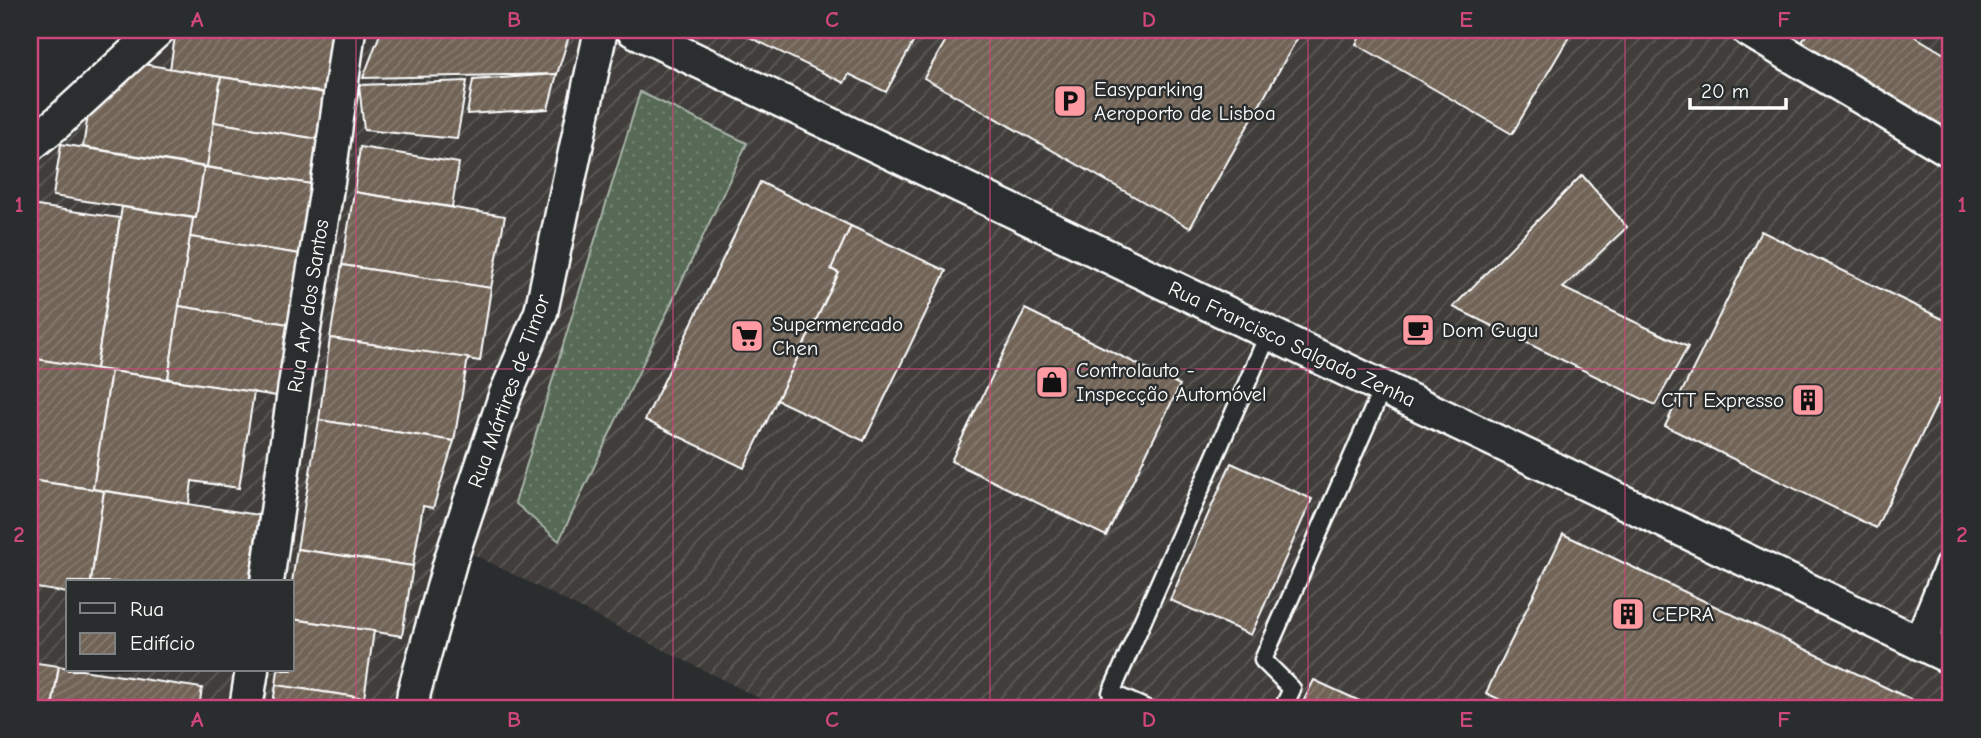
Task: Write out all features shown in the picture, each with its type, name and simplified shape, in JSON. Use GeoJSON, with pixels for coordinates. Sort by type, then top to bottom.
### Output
{"type":"FeatureCollection","features":[{"type":"Feature","properties":{"kind":"street"},"geometry":{"type":"LineString","coordinates":[[30,145],[158,30]]}},
{"type":"Feature","properties":{"kind":"street","name":"Rua Ary dos Santos"},"geometry":{"type":"LineString","coordinates":[[267,580],[349,30]]}},
{"type":"Feature","properties":{"kind":"street","name":"Rua Mártires de Timor"},"geometry":{"type":"LineString","coordinates":[[412,708],[451,559],[505,396],[541,312],[601,30]]}},
{"type":"Feature","properties":{"kind":"street","name":"Rua Francisco Salgado Zenha"},"geometry":{"type":"LineString","coordinates":[[633,30],[1951,658]]}},
{"type":"Feature","properties":{"kind":"street"},"geometry":{"type":"LineString","coordinates":[[1748,30],[1951,151]]}},
{"type":"Feature","properties":{"kind":"street"},"geometry":{"type":"LineString","coordinates":[[1920,643],[1951,567]]}},
{"type":"Feature","properties":{"kind":"street"},"geometry":{"type":"LineString","coordinates":[[246,708],[252,672]]}},
{"type":"Feature","properties":{"kind":"lane"},"geometry":{"type":"LineString","coordinates":[[1145,708],[1111,693],[1269,333]]}},
{"type":"Feature","properties":{"kind":"lane"},"geometry":{"type":"LineString","coordinates":[[1283,708],[1292,689],[1263,660],[1384,387]]}},
{"type":"Feature","properties":{"kind":"shaded area"},"geometry":{"type":"Polygon","coordinates":[[[169,30],[1951,30],[1951,708],[779,708],[457,546],[433,708],[30,708],[30,161],[169,30]]]}},
{"type":"Feature","properties":{"kind":"green space"},"geometry":{"type":"Polygon","coordinates":[[[640,92],[747,143],[559,541],[515,503],[640,92]]]}},
{"type":"Feature","properties":{"kind":"building"},"geometry":{"type":"Polygon","coordinates":[[[176,30],[334,30],[325,93],[170,69],[176,30]]]}},
{"type":"Feature","properties":{"kind":"building"},"geometry":{"type":"Polygon","coordinates":[[[571,30],[557,74],[363,78],[380,34],[571,30]]]}},
{"type":"Feature","properties":{"kind":"building"},"geometry":{"type":"Polygon","coordinates":[[[735,30],[920,30],[886,92],[849,74],[844,83],[735,30]]]}},
{"type":"Feature","properties":{"kind":"building"},"geometry":{"type":"Polygon","coordinates":[[[952,30],[1302,30],[1190,228],[924,78],[952,30]]]}},
{"type":"Feature","properties":{"kind":"building"},"geometry":{"type":"Polygon","coordinates":[[[1364,30],[1573,30],[1512,134],[1356,44],[1364,30]]]}},
{"type":"Feature","properties":{"kind":"building"},"geometry":{"type":"Polygon","coordinates":[[[1809,30],[1904,30],[1951,58],[1951,131],[1802,42],[1809,30]]]}},
{"type":"Feature","properties":{"kind":"building"},"geometry":{"type":"Polygon","coordinates":[[[143,64],[221,77],[207,167],[83,147],[88,114],[143,64]]]}},
{"type":"Feature","properties":{"kind":"building"},"geometry":{"type":"Polygon","coordinates":[[[557,74],[548,109],[467,114],[473,80],[557,74]]]}},
{"type":"Feature","properties":{"kind":"building"},"geometry":{"type":"Polygon","coordinates":[[[221,77],[325,93],[318,139],[214,122],[221,77]]]}},
{"type":"Feature","properties":{"kind":"building"},"geometry":{"type":"Polygon","coordinates":[[[467,81],[457,139],[364,130],[359,85],[467,81]]]}},
{"type":"Feature","properties":{"kind":"building"},"geometry":{"type":"Polygon","coordinates":[[[214,122],[318,139],[311,184],[207,167],[214,122]]]}},
{"type":"Feature","properties":{"kind":"building"},"geometry":{"type":"Polygon","coordinates":[[[61,144],[204,167],[196,218],[53,196],[61,144]]]}},
{"type":"Feature","properties":{"kind":"building"},"geometry":{"type":"Polygon","coordinates":[[[360,147],[459,163],[452,207],[354,192],[360,147]]]}},
{"type":"Feature","properties":{"kind":"building"},"geometry":{"type":"Polygon","coordinates":[[[204,167],[311,184],[300,254],[190,237],[193,218],[196,218],[204,167]]]}},
{"type":"Feature","properties":{"kind":"building"},"geometry":{"type":"Polygon","coordinates":[[[1582,175],[1627,227],[1563,288],[1688,347],[1655,405],[1453,307],[1582,175]]]}},
{"type":"Feature","properties":{"kind":"building","name":"Supermercado Chen"},"geometry":{"type":"Polygon","coordinates":[[[760,182],[851,226],[831,269],[839,273],[744,468],[645,420],[760,182]]]}},
{"type":"Feature","properties":{"kind":"building"},"geometry":{"type":"Polygon","coordinates":[[[354,192],[505,216],[491,288],[342,265],[354,192]]]}},
{"type":"Feature","properties":{"kind":"building"},"geometry":{"type":"Polygon","coordinates":[[[30,205],[120,218],[96,369],[30,358],[30,205]]]}},
{"type":"Feature","properties":{"kind":"building"},"geometry":{"type":"Polygon","coordinates":[[[122,207],[193,218],[168,379],[96,369],[122,207]]]}},
{"type":"Feature","properties":{"kind":"building"},"geometry":{"type":"Polygon","coordinates":[[[851,226],[946,271],[864,441],[777,400],[839,273],[831,269],[851,226]]]}},
{"type":"Feature","properties":{"kind":"building","name":"CTT Expresso"},"geometry":{"type":"Polygon","coordinates":[[[1761,231],[1951,323],[1951,375],[1876,528],[1665,426],[1761,231]]]}},
{"type":"Feature","properties":{"kind":"building"},"geometry":{"type":"Polygon","coordinates":[[[190,237],[300,254],[288,324],[179,306],[190,237]]]}},
{"type":"Feature","properties":{"kind":"building"},"geometry":{"type":"Polygon","coordinates":[[[342,265],[491,288],[480,361],[330,338],[342,265]]]}},
{"type":"Feature","properties":{"kind":"building"},"geometry":{"type":"Polygon","coordinates":[[[179,306],[288,324],[277,396],[168,379],[179,306]]]}},
{"type":"Feature","properties":{"kind":"building"},"geometry":{"type":"Polygon","coordinates":[[[1025,309],[1180,385],[1106,536],[951,461],[1025,309]]]}},
{"type":"Feature","properties":{"kind":"building"},"geometry":{"type":"Polygon","coordinates":[[[330,338],[468,358],[454,441],[319,420],[330,338]]]}},
{"type":"Feature","properties":{"kind":"building"},"geometry":{"type":"Polygon","coordinates":[[[30,358],[111,371],[93,489],[30,480],[30,358]]]}},
{"type":"Feature","properties":{"kind":"building"},"geometry":{"type":"Polygon","coordinates":[[[111,371],[254,392],[239,488],[192,481],[189,504],[93,489],[111,371]]]}},
{"type":"Feature","properties":{"kind":"building"},"geometry":{"type":"Polygon","coordinates":[[[319,420],[454,441],[433,508],[423,506],[413,566],[297,549],[319,420]]]}},
{"type":"Feature","properties":{"kind":"building"},"geometry":{"type":"Polygon","coordinates":[[[1231,463],[1312,499],[1251,635],[1170,600],[1231,463]]]}},
{"type":"Feature","properties":{"kind":"building"},"geometry":{"type":"Polygon","coordinates":[[[30,480],[104,491],[91,580],[66,580],[66,593],[30,587],[30,480]]]}},
{"type":"Feature","properties":{"kind":"building"},"geometry":{"type":"Polygon","coordinates":[[[104,491],[259,515],[249,580],[91,580],[104,491]]]}},
{"type":"Feature","properties":{"kind":"building","name":"CEPRA"},"geometry":{"type":"Polygon","coordinates":[[[1563,534],[1929,708],[1517,708],[1486,693],[1563,534]]]}},
{"type":"Feature","properties":{"kind":"building"},"geometry":{"type":"Polygon","coordinates":[[[297,549],[413,566],[402,636],[294,619],[292,580],[297,549]]]}},
{"type":"Feature","properties":{"kind":"building"},"geometry":{"type":"Polygon","coordinates":[[[294,619],[374,631],[364,698],[276,685],[278,672],[294,672],[294,619]]]}},
{"type":"Feature","properties":{"kind":"building"},"geometry":{"type":"Polygon","coordinates":[[[30,662],[59,666],[52,708],[30,708],[30,662]]]}},
{"type":"Feature","properties":{"kind":"building"},"geometry":{"type":"Polygon","coordinates":[[[59,666],[66,668],[66,672],[95,672],[202,688],[199,708],[52,708],[59,666]]]}},
{"type":"Feature","properties":{"kind":"building"},"geometry":{"type":"Polygon","coordinates":[[[1314,680],[1375,708],[1300,708],[1314,680]]]}},
{"type":"Feature","properties":{"kind":"building"},"geometry":{"type":"Polygon","coordinates":[[[276,685],[364,698],[362,708],[272,708],[276,685]]]}},
{"type":"Feature","properties":{"kind":"place","name":"Easyparking Aeroporto de Lisboa"},"geometry":{"type":"Point","coordinates":[1070,101]}},
{"type":"Feature","properties":{"kind":"place","name":"Dom Gugu"},"geometry":{"type":"Point","coordinates":[1418,330]}},
{"type":"Feature","properties":{"kind":"place","name":"Supermercado Chen"},"geometry":{"type":"Point","coordinates":[747,336]}},
{"type":"Feature","properties":{"kind":"place","name":"Controlauto - Inspecção Automóvel"},"geometry":{"type":"Point","coordinates":[1052,382]}},
{"type":"Feature","properties":{"kind":"place","name":"CTT Expresso"},"geometry":{"type":"Point","coordinates":[1808,400]}},
{"type":"Feature","properties":{"kind":"place","name":"CEPRA"},"geometry":{"type":"Point","coordinates":[1628,614]}}]}
